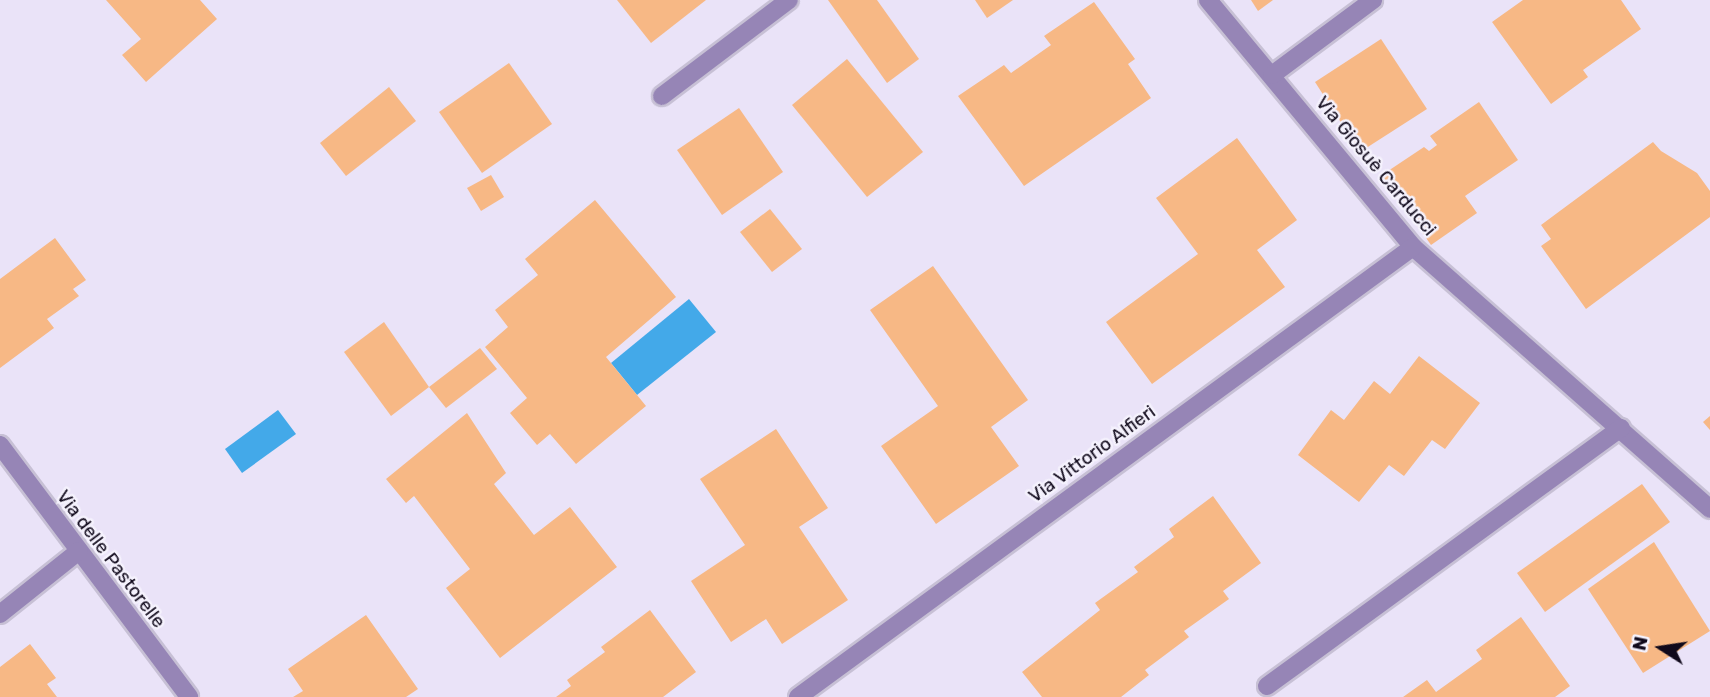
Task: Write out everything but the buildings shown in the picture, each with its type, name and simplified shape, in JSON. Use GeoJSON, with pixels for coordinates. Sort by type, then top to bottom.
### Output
{"type":"FeatureCollection","features":[{"type":"Feature","properties":{"kind":"street"},"geometry":{"type":"LineString","coordinates":[[662,96],[789,0]]}},
{"type":"Feature","properties":{"kind":"street","name":"Via Giosuè Carducci"},"geometry":{"type":"LineString","coordinates":[[1208,0],[1413,247],[1710,509]]}},
{"type":"Feature","properties":{"kind":"street"},"geometry":{"type":"LineString","coordinates":[[1272,75],[1373,0]]}},
{"type":"Feature","properties":{"kind":"street","name":"Via Vittorio Alfieri"},"geometry":{"type":"LineString","coordinates":[[798,697],[1413,247]]}},
{"type":"Feature","properties":{"kind":"street"},"geometry":{"type":"LineString","coordinates":[[1267,686],[1620,428]]}},
{"type":"Feature","properties":{"kind":"street","name":"Via delle Pastorelle"},"geometry":{"type":"LineString","coordinates":[[0,445],[189,697]]}},
{"type":"Feature","properties":{"kind":"street"},"geometry":{"type":"LineString","coordinates":[[0,614],[79,551]]}},
{"type":"Feature","properties":{"kind":"water"},"geometry":{"type":"Polygon","coordinates":[[[689,299],[716,332],[637,395],[611,363],[689,299]]]}},
{"type":"Feature","properties":{"kind":"water"},"geometry":{"type":"Polygon","coordinates":[[[278,410],[296,434],[242,473],[225,449],[278,410]]]}}]}
